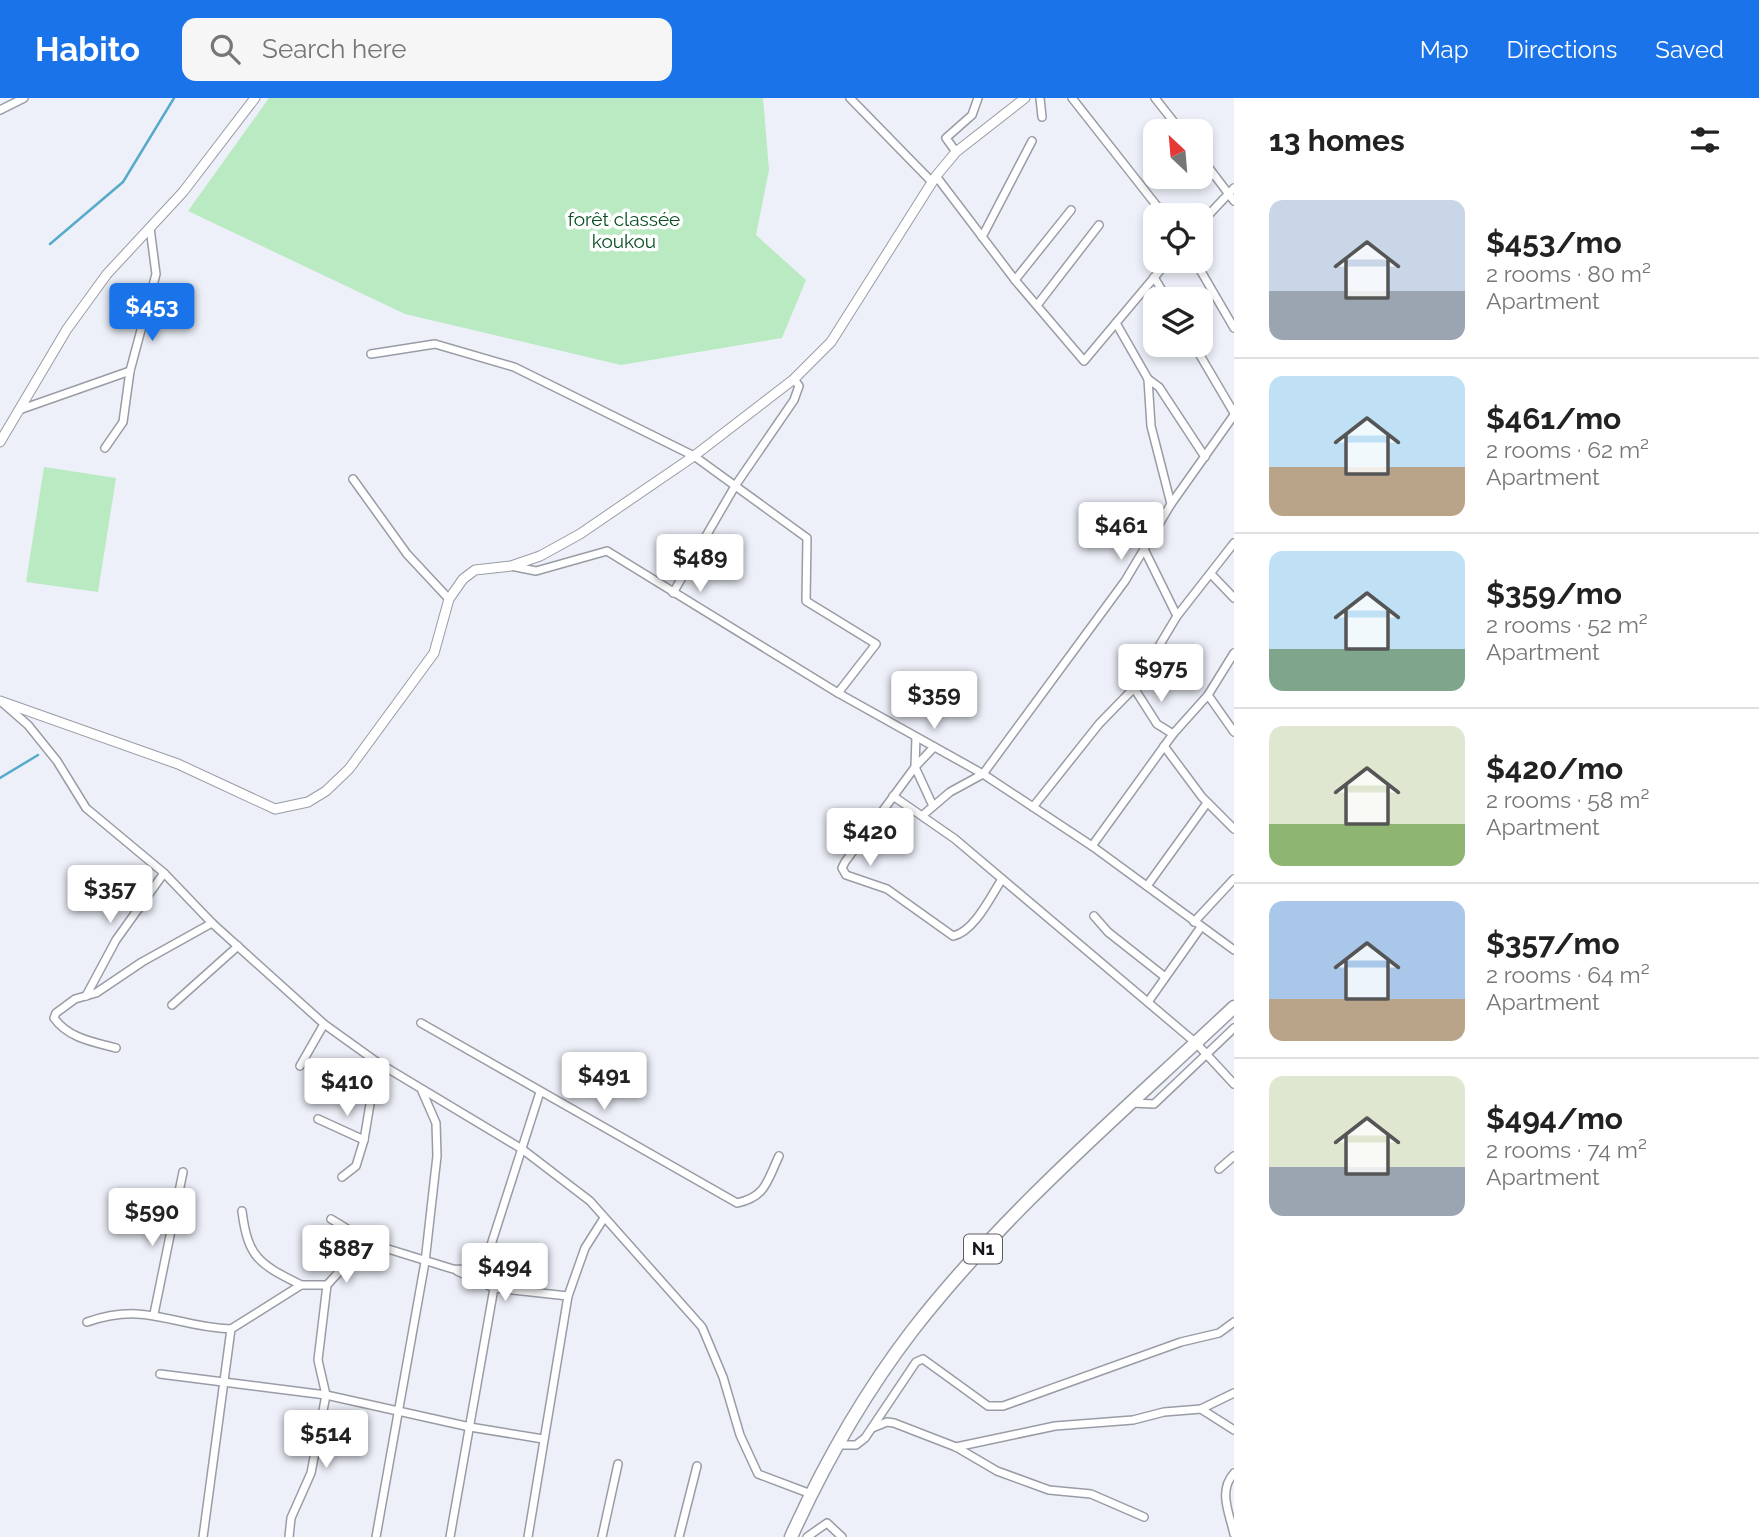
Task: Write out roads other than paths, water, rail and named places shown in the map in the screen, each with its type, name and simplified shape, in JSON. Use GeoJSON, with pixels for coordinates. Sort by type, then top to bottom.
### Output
{"type":"FeatureCollection","features":[{"type":"Feature","properties":{"kind":"highway","name":"N1"},"geometry":{"type":"LineString","coordinates":[[791,1537],[837,1445],[912,1331],[1011,1218],[1234,1007]]}},
{"type":"Feature","properties":{"kind":"street"},"geometry":{"type":"LineString","coordinates":[[0,110],[24,98]]}},
{"type":"Feature","properties":{"kind":"street"},"geometry":{"type":"LineString","coordinates":[[0,442],[67,329],[107,274],[183,192],[255,98]]}},
{"type":"Feature","properties":{"kind":"street"},"geometry":{"type":"LineString","coordinates":[[850,98],[934,179],[1084,361],[1158,273]]}},
{"type":"Feature","properties":{"kind":"street"},"geometry":{"type":"LineString","coordinates":[[956,152],[946,138],[972,115],[978,98]]}},
{"type":"Feature","properties":{"kind":"street"},"geometry":{"type":"LineString","coordinates":[[1,701],[178,764],[275,809],[290,808],[326,791],[349,769],[434,653],[449,599],[463,579],[475,570],[511,566],[540,556],[580,534],[694,456],[794,379],[831,342],[934,179],[956,152],[1025,98]]}},
{"type":"Feature","properties":{"kind":"street"},"geometry":{"type":"LineString","coordinates":[[1040,98],[1042,117]]}},
{"type":"Feature","properties":{"kind":"street"},"geometry":{"type":"LineString","coordinates":[[1072,98],[1155,203]]}},
{"type":"Feature","properties":{"kind":"street"},"geometry":{"type":"LineString","coordinates":[[1155,98],[1172,119]]}},
{"type":"Feature","properties":{"kind":"street"},"geometry":{"type":"LineString","coordinates":[[982,237],[1032,141]]}},
{"type":"Feature","properties":{"kind":"street"},"geometry":{"type":"LineString","coordinates":[[1213,171],[1232,194],[1213,212]]}},
{"type":"Feature","properties":{"kind":"street"},"geometry":{"type":"LineString","coordinates":[[1015,280],[1071,210]]}},
{"type":"Feature","properties":{"kind":"street"},"geometry":{"type":"LineString","coordinates":[[1038,304],[1100,225]]}},
{"type":"Feature","properties":{"kind":"street"},"geometry":{"type":"LineString","coordinates":[[105,448],[124,422],[130,371],[156,274],[150,228]]}},
{"type":"Feature","properties":{"kind":"street"},"geometry":{"type":"LineString","coordinates":[[1202,273],[1234,328]]}},
{"type":"Feature","properties":{"kind":"street"},"geometry":{"type":"LineString","coordinates":[[1154,277],[1160,287]]}},
{"type":"Feature","properties":{"kind":"street"},"geometry":{"type":"LineString","coordinates":[[1225,314],[1234,308]]}},
{"type":"Feature","properties":{"kind":"street"},"geometry":{"type":"LineString","coordinates":[[1116,323],[1148,379],[1159,387],[1205,457]]}},
{"type":"Feature","properties":{"kind":"street"},"geometry":{"type":"LineString","coordinates":[[371,354],[435,344],[514,367],[694,456],[807,538],[806,601],[876,644],[838,694]]}},
{"type":"Feature","properties":{"kind":"street"},"geometry":{"type":"LineString","coordinates":[[923,815],[950,792],[983,774],[1146,551],[1171,504],[1234,414],[1201,357]]}},
{"type":"Feature","properties":{"kind":"street"},"geometry":{"type":"LineString","coordinates":[[19,410],[130,371]]}},
{"type":"Feature","properties":{"kind":"street"},"geometry":{"type":"LineString","coordinates":[[673,593],[735,486],[794,400],[799,386],[794,379]]}},
{"type":"Feature","properties":{"kind":"street"},"geometry":{"type":"LineString","coordinates":[[1148,379],[1151,426],[1171,504]]}},
{"type":"Feature","properties":{"kind":"street"},"geometry":{"type":"LineString","coordinates":[[353,480],[407,554],[449,599]]}},
{"type":"Feature","properties":{"kind":"street"},"geometry":{"type":"LineString","coordinates":[[1033,807],[1099,724],[1135,688],[1177,616],[1212,575],[1234,543]]}},
{"type":"Feature","properties":{"kind":"street"},"geometry":{"type":"LineString","coordinates":[[511,566],[536,571],[607,551],[838,694],[983,774],[1092,846],[1234,950]]}},
{"type":"Feature","properties":{"kind":"street"},"geometry":{"type":"LineString","coordinates":[[1146,551],[1177,616]]}},
{"type":"Feature","properties":{"kind":"street"},"geometry":{"type":"LineString","coordinates":[[1212,575],[1234,597]]}},
{"type":"Feature","properties":{"kind":"street"},"geometry":{"type":"LineString","coordinates":[[1092,846],[1173,734],[1208,695],[1234,653]]}},
{"type":"Feature","properties":{"kind":"street"},"geometry":{"type":"LineString","coordinates":[[1135,688],[1157,724],[1173,734]]}},
{"type":"Feature","properties":{"kind":"street"},"geometry":{"type":"LineString","coordinates":[[1208,695],[1234,732]]}},
{"type":"Feature","properties":{"kind":"street"},"geometry":{"type":"LineString","coordinates":[[1,701],[28,725],[57,761],[86,808],[164,873],[212,923],[324,1024],[377,1062],[522,1149],[590,1201],[702,1327],[723,1377],[740,1435],[758,1474],[811,1494]]}},
{"type":"Feature","properties":{"kind":"street"},"geometry":{"type":"LineString","coordinates":[[916,737],[915,767],[933,806]]}},
{"type":"Feature","properties":{"kind":"street"},"geometry":{"type":"LineString","coordinates":[[1164,746],[1207,803],[1234,829]]}},
{"type":"Feature","properties":{"kind":"street"},"geometry":{"type":"LineString","coordinates":[[934,747],[915,767],[842,868],[846,875],[887,888],[953,936],[971,924],[1002,879]]}},
{"type":"Feature","properties":{"kind":"street"},"geometry":{"type":"LineString","coordinates":[[893,796],[923,815],[1002,879],[1196,1043],[1234,1084]]}},
{"type":"Feature","properties":{"kind":"street"},"geometry":{"type":"LineString","coordinates":[[1147,886],[1207,803]]}},
{"type":"Feature","properties":{"kind":"street"},"geometry":{"type":"LineString","coordinates":[[86,996],[116,940],[164,873]]}},
{"type":"Feature","properties":{"kind":"street"},"geometry":{"type":"LineString","coordinates":[[1147,1002],[1198,925],[1234,879]]}},
{"type":"Feature","properties":{"kind":"street"},"geometry":{"type":"LineString","coordinates":[[1094,916],[1108,932],[1165,977]]}},
{"type":"Feature","properties":{"kind":"street"},"geometry":{"type":"LineString","coordinates":[[116,1048],[77,1037],[60,1026],[54,1018],[55,1013],[75,999],[96,993],[142,962],[212,923]]}},
{"type":"Feature","properties":{"kind":"street"},"geometry":{"type":"LineString","coordinates":[[172,1005],[238,946]]}},
{"type":"Feature","properties":{"kind":"street"},"geometry":{"type":"LineString","coordinates":[[421,1023],[737,1203],[753,1200],[761,1193],[779,1156]]}},
{"type":"Feature","properties":{"kind":"street"},"geometry":{"type":"LineString","coordinates":[[300,1066],[324,1024]]}},
{"type":"Feature","properties":{"kind":"street"},"geometry":{"type":"LineString","coordinates":[[1132,1103],[1154,1104],[1234,1028]]}},
{"type":"Feature","properties":{"kind":"street"},"geometry":{"type":"LineString","coordinates":[[342,1177],[356,1166],[364,1140],[377,1062]]}},
{"type":"Feature","properties":{"kind":"street"},"geometry":{"type":"LineString","coordinates":[[376,1537],[425,1262],[438,1133],[422,1090]]}},
{"type":"Feature","properties":{"kind":"street"},"geometry":{"type":"LineString","coordinates":[[490,1248],[540,1092]]}},
{"type":"Feature","properties":{"kind":"street"},"geometry":{"type":"LineString","coordinates":[[318,1119],[364,1140]]}},
{"type":"Feature","properties":{"kind":"street"},"geometry":{"type":"LineString","coordinates":[[1219,1169],[1234,1156]]}},
{"type":"Feature","properties":{"kind":"street"},"geometry":{"type":"LineString","coordinates":[[154,1314],[183,1172]]}},
{"type":"Feature","properties":{"kind":"street"},"geometry":{"type":"LineString","coordinates":[[242,1211],[251,1251],[262,1265],[301,1285],[327,1284]]}},
{"type":"Feature","properties":{"kind":"street"},"geometry":{"type":"LineString","coordinates":[[331,1219],[372,1244],[453,1269],[494,1288],[568,1296]]}},
{"type":"Feature","properties":{"kind":"street"},"geometry":{"type":"LineString","coordinates":[[528,1537],[568,1296],[585,1248],[604,1219]]}},
{"type":"Feature","properties":{"kind":"street"},"geometry":{"type":"LineString","coordinates":[[289,1537],[291,1518],[311,1472],[326,1395],[318,1360],[327,1284],[349,1261],[372,1244]]}},
{"type":"Feature","properties":{"kind":"street"},"geometry":{"type":"LineString","coordinates":[[450,1537],[497,1271],[453,1269]]}},
{"type":"Feature","properties":{"kind":"street"},"geometry":{"type":"LineString","coordinates":[[87,1322],[114,1313],[154,1314],[208,1328],[231,1329],[301,1285]]}},
{"type":"Feature","properties":{"kind":"street"},"geometry":{"type":"LineString","coordinates":[[837,1445],[856,1445],[871,1429],[916,1362],[923,1359],[988,1406],[1003,1406],[1181,1342],[1219,1333],[1234,1322]]}},
{"type":"Feature","properties":{"kind":"street"},"geometry":{"type":"LineString","coordinates":[[202,1537],[226,1381],[231,1329]]}},
{"type":"Feature","properties":{"kind":"street"},"geometry":{"type":"LineString","coordinates":[[160,1374],[326,1395],[470,1427],[543,1438]]}},
{"type":"Feature","properties":{"kind":"street"},"geometry":{"type":"LineString","coordinates":[[956,1447],[1055,1426],[1133,1420],[1164,1412],[1201,1409],[1234,1392]]}},
{"type":"Feature","properties":{"kind":"street"},"geometry":{"type":"LineString","coordinates":[[1201,1409],[1234,1430]]}},
{"type":"Feature","properties":{"kind":"street"},"geometry":{"type":"LineString","coordinates":[[881,1414],[887,1422],[956,1447],[997,1471],[1049,1490],[1091,1494],[1144,1517]]}},
{"type":"Feature","properties":{"kind":"street"},"geometry":{"type":"LineString","coordinates":[[871,1429],[887,1422]]}},
{"type":"Feature","properties":{"kind":"street"},"geometry":{"type":"LineString","coordinates":[[602,1537],[618,1464]]}},
{"type":"Feature","properties":{"kind":"street"},"geometry":{"type":"LineString","coordinates":[[679,1537],[697,1466]]}},
{"type":"Feature","properties":{"kind":"street"},"geometry":{"type":"LineString","coordinates":[[1234,1473],[1226,1483],[1225,1498],[1234,1534]]}},
{"type":"Feature","properties":{"kind":"street"},"geometry":{"type":"LineString","coordinates":[[807,1537],[827,1523],[842,1537]]}},
{"type":"Feature","properties":{"kind":"waterway"},"geometry":{"type":"LineString","coordinates":[[50,244],[123,182],[174,98]]}},
{"type":"Feature","properties":{"kind":"waterway"},"geometry":{"type":"LineString","coordinates":[[0,778],[38,755]]}},
{"type":"Feature","properties":{"kind":"park label","name":"forêt classée koukou"},"geometry":{"type":"Point","coordinates":[624,230]}}]}
